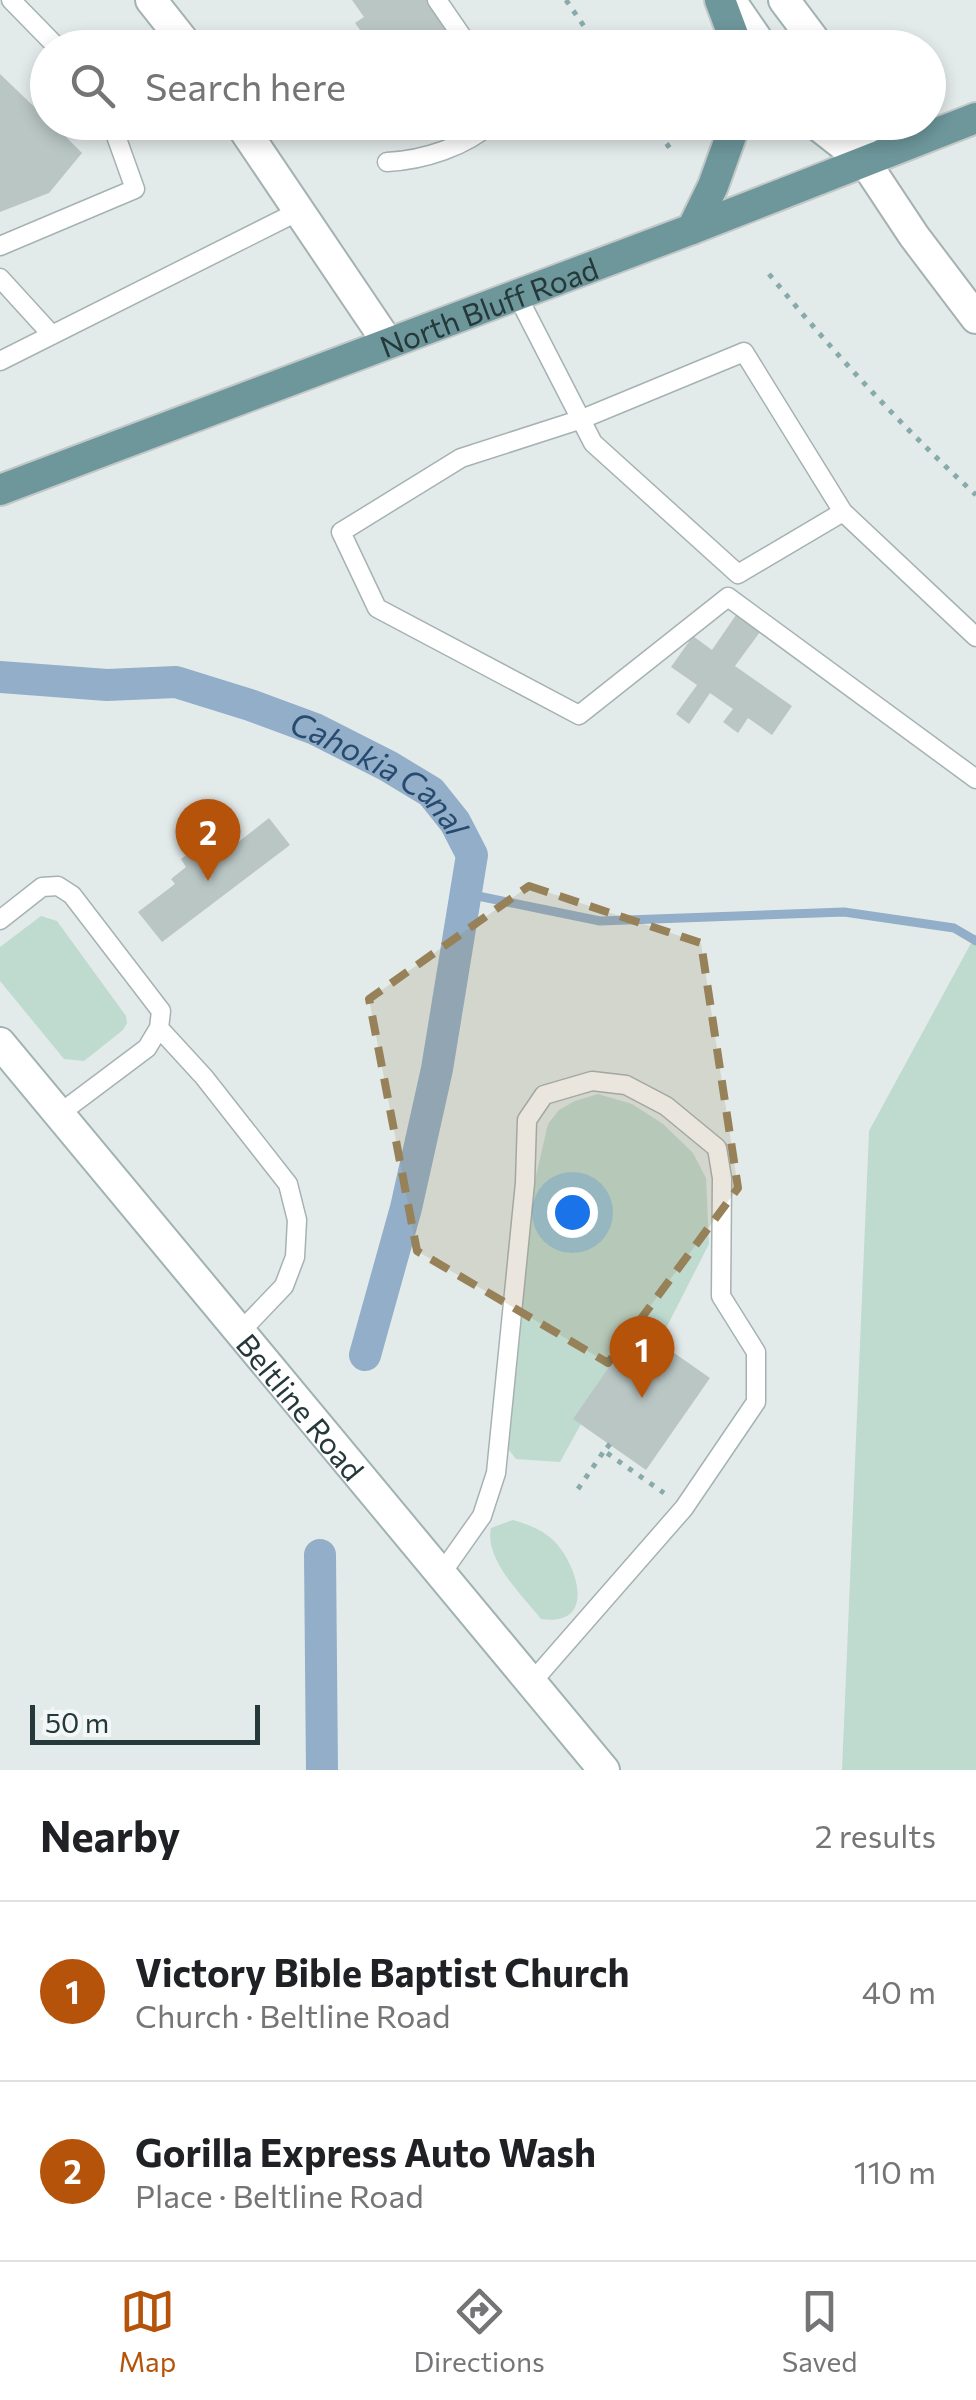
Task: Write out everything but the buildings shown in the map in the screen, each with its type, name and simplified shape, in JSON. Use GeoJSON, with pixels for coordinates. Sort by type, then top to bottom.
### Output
{"type":"FeatureCollection","features":[{"type":"Feature","properties":{"kind":"main road"},"geometry":{"type":"LineString","coordinates":[[150,0],[174,30]]}},
{"type":"Feature","properties":{"kind":"main road"},"geometry":{"type":"LineString","coordinates":[[720,0],[731,30]]}},
{"type":"Feature","properties":{"kind":"main road"},"geometry":{"type":"LineString","coordinates":[[730,0],[750,30]]}},
{"type":"Feature","properties":{"kind":"main road"},"geometry":{"type":"LineString","coordinates":[[784,0],[806,30]]}},
{"type":"Feature","properties":{"kind":"main road","name":"North Bluff Road"},"geometry":{"type":"LineString","coordinates":[[946,130],[976,118]]}},
{"type":"Feature","properties":{"kind":"main road"},"geometry":{"type":"LineString","coordinates":[[251,140],[388,343]]}},
{"type":"Feature","properties":{"kind":"main road"},"geometry":{"type":"LineString","coordinates":[[692,229],[730,140]]}},
{"type":"Feature","properties":{"kind":"main road"},"geometry":{"type":"LineString","coordinates":[[837,140],[865,162],[976,318]]}},
{"type":"Feature","properties":{"kind":"main road"},"geometry":{"type":"LineString","coordinates":[[860,140],[865,162]]}},
{"type":"Feature","properties":{"kind":"main road","name":"North Bluff Road"},"geometry":{"type":"LineString","coordinates":[[0,490],[920,140]]}},
{"type":"Feature","properties":{"kind":"main road","name":"Beltline Road"},"geometry":{"type":"LineString","coordinates":[[0,1044],[604,1770]]}},
{"type":"Feature","properties":{"kind":"lane"},"geometry":{"type":"LineString","coordinates":[[11,0],[40,30]]}},
{"type":"Feature","properties":{"kind":"lane"},"geometry":{"type":"LineString","coordinates":[[437,0],[458,30]]}},
{"type":"Feature","properties":{"kind":"lane"},"geometry":{"type":"LineString","coordinates":[[0,246],[135,190],[117,140]]}},
{"type":"Feature","properties":{"kind":"lane"},"geometry":{"type":"LineString","coordinates":[[387,162],[415,160],[467,140]]}},
{"type":"Feature","properties":{"kind":"lane"},"geometry":{"type":"LineString","coordinates":[[0,361],[299,211]]}},
{"type":"Feature","properties":{"kind":"lane"},"geometry":{"type":"LineString","coordinates":[[0,278],[52,335]]}},
{"type":"Feature","properties":{"kind":"lane"},"geometry":{"type":"LineString","coordinates":[[517,295],[593,443],[738,574]]}},
{"type":"Feature","properties":{"kind":"lane"},"geometry":{"type":"LineString","coordinates":[[843,512],[738,574],[728,598],[580,714],[377,608],[340,532],[462,458],[582,420],[744,352],[843,512],[976,637]]}},
{"type":"Feature","properties":{"kind":"lane"},"geometry":{"type":"LineString","coordinates":[[728,598],[976,779]]}},
{"type":"Feature","properties":{"kind":"lane"},"geometry":{"type":"LineString","coordinates":[[0,920],[42,887],[58,886],[72,895],[161,1011],[160,1028],[147,1048],[59,1114]]}},
{"type":"Feature","properties":{"kind":"lane"},"geometry":{"type":"LineString","coordinates":[[160,1028],[288,1184],[297,1220],[295,1257],[284,1286],[240,1332]]}},
{"type":"Feature","properties":{"kind":"lane"},"geometry":{"type":"LineString","coordinates":[[442,1574],[482,1516],[496,1473],[525,1183],[527,1120],[544,1095],[592,1081],[626,1085],[666,1106],[716,1148],[722,1178],[721,1296],[756,1352],[756,1402],[684,1508],[532,1682]]}},
{"type":"Feature","properties":{"kind":"path"},"geometry":{"type":"LineString","coordinates":[[566,0],[587,30]]}},
{"type":"Feature","properties":{"kind":"path"},"geometry":{"type":"LineString","coordinates":[[664,140],[673,153]]}},
{"type":"Feature","properties":{"kind":"path"},"geometry":{"type":"LineString","coordinates":[[769,274],[850,370],[976,495]]}},
{"type":"Feature","properties":{"kind":"path"},"geometry":{"type":"LineString","coordinates":[[578,1489],[610,1444]]}},
{"type":"Feature","properties":{"kind":"path"},"geometry":{"type":"LineString","coordinates":[[604,1451],[684,1508]]}},
{"type":"Feature","properties":{"kind":"highlighted area"},"geometry":{"type":"Polygon","coordinates":[[[529,886],[701,943],[738,1188],[608,1363],[417,1251],[369,999],[529,886]]]}},
{"type":"Feature","properties":{"kind":"green space"},"geometry":{"type":"Polygon","coordinates":[[[41,916],[57,921],[126,1016],[123,1030],[84,1061],[64,1059],[0,981],[0,947],[41,916]]]}},
{"type":"Feature","properties":{"kind":"green space"},"geometry":{"type":"Polygon","coordinates":[[[976,934],[976,1770],[842,1770],[869,1131],[976,934]]]}},
{"type":"Feature","properties":{"kind":"green space"},"geometry":{"type":"Polygon","coordinates":[[[598,1094],[632,1104],[663,1124],[693,1153],[706,1178],[709,1244],[659,1342],[581,1424],[560,1462],[516,1459],[507,1442],[532,1193],[548,1124],[559,1110],[598,1094]]]}},
{"type":"Feature","properties":{"kind":"green space"},"geometry":{"type":"Polygon","coordinates":[[[513,1520],[546,1534],[564,1553],[578,1593],[570,1614],[541,1619],[499,1565],[490,1540],[491,1528],[513,1520]]]}},
{"type":"Feature","properties":{"kind":"waterway","name":"Cahokia Canal"},"geometry":{"type":"LineString","coordinates":[[0,677],[107,685],[176,682],[250,705],[315,729],[388,766],[431,792],[455,822],[472,855],[437,1069],[406,1208],[365,1355]]}},
{"type":"Feature","properties":{"kind":"waterway"},"geometry":{"type":"LineString","coordinates":[[473,895],[600,921],[844,912],[954,928],[976,941]]}},
{"type":"Feature","properties":{"kind":"waterway","name":"Cahokia Canal"},"geometry":{"type":"LineString","coordinates":[[320,1555],[322,1770]]}},
{"type":"Feature","properties":{"kind":"place","name":"Gorilla Express Auto Wash"},"geometry":{"type":"Point","coordinates":[208,881]}},
{"type":"Feature","properties":{"kind":"place","name":"Victory Bible Baptist Church"},"geometry":{"type":"Point","coordinates":[642,1398]}}]}
